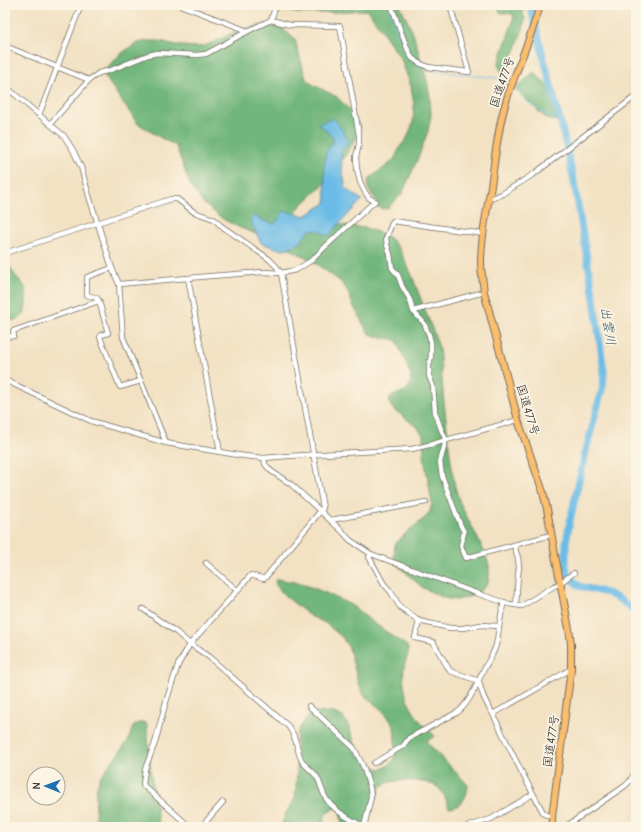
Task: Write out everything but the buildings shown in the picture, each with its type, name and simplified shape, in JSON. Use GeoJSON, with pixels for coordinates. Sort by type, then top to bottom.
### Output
{"type":"FeatureCollection","features":[{"type":"Feature","properties":{"kind":"highway","name":"国道477号"},"geometry":{"type":"LineString","coordinates":[[540,6],[510,90],[498,132],[481,262],[484,292],[518,420],[543,492],[570,636],[571,669],[552,827]]}},
{"type":"Feature","properties":{"kind":"street"},"geometry":{"type":"LineString","coordinates":[[39,115],[82,5]]}},
{"type":"Feature","properties":{"kind":"street"},"geometry":{"type":"LineString","coordinates":[[180,5],[248,31]]}},
{"type":"Feature","properties":{"kind":"street"},"geometry":{"type":"LineString","coordinates":[[391,5],[412,58],[428,67],[469,72],[450,5]]}},
{"type":"Feature","properties":{"kind":"street"},"geometry":{"type":"LineString","coordinates":[[50,124],[89,80],[99,73],[111,70],[148,55],[158,53],[206,54],[271,20],[275,6]]}},
{"type":"Feature","properties":{"kind":"street"},"geometry":{"type":"LineString","coordinates":[[119,284],[263,272],[281,273],[296,270],[312,260],[375,201],[369,198],[365,192],[360,182],[357,169],[356,157],[359,144],[359,135],[340,26],[290,25],[271,20]]}},
{"type":"Feature","properties":{"kind":"street"},"geometry":{"type":"LineString","coordinates":[[5,46],[89,80]]}},
{"type":"Feature","properties":{"kind":"street"},"geometry":{"type":"LineString","coordinates":[[5,86],[64,136],[81,167],[112,268],[119,284],[123,337],[166,443]]}},
{"type":"Feature","properties":{"kind":"street"},"geometry":{"type":"LineString","coordinates":[[488,200],[502,194],[534,174],[636,96]]}},
{"type":"Feature","properties":{"kind":"street"},"geometry":{"type":"LineString","coordinates":[[5,253],[171,199],[177,199],[194,212],[214,219],[220,225],[268,259],[281,273],[323,508],[264,579],[251,575],[190,644],[178,665],[155,742],[145,769],[143,784],[190,827]]}},
{"type":"Feature","properties":{"kind":"street"},"geometry":{"type":"LineString","coordinates":[[484,234],[393,221],[386,238],[392,268],[398,275],[410,300],[413,311],[424,323],[430,339],[431,356],[429,376],[433,386],[435,412],[440,429],[446,440],[440,462],[442,476],[464,532],[461,546],[466,558],[551,535]]}},
{"type":"Feature","properties":{"kind":"street"},"geometry":{"type":"LineString","coordinates":[[112,268],[87,277],[87,296],[96,298],[99,301],[108,333],[101,335],[100,337],[120,387],[141,381]]}},
{"type":"Feature","properties":{"kind":"street"},"geometry":{"type":"LineString","coordinates":[[188,278],[220,452]]}},
{"type":"Feature","properties":{"kind":"street"},"geometry":{"type":"LineString","coordinates":[[413,311],[484,292]]}},
{"type":"Feature","properties":{"kind":"street"},"geometry":{"type":"LineString","coordinates":[[5,337],[14,336],[13,331],[99,301]]}},
{"type":"Feature","properties":{"kind":"street"},"geometry":{"type":"LineString","coordinates":[[5,380],[91,421],[166,443],[264,458],[412,449],[518,420]]}},
{"type":"Feature","properties":{"kind":"street"},"geometry":{"type":"LineString","coordinates":[[264,458],[265,464],[271,471],[292,485],[322,511],[350,540],[371,554],[476,594],[522,606],[554,586],[560,584],[565,578],[574,573]]}},
{"type":"Feature","properties":{"kind":"street"},"geometry":{"type":"LineString","coordinates":[[331,520],[426,502]]}},
{"type":"Feature","properties":{"kind":"street"},"geometry":{"type":"LineString","coordinates":[[514,546],[519,567],[516,605]]}},
{"type":"Feature","properties":{"kind":"street"},"geometry":{"type":"LineString","coordinates":[[371,554],[369,557],[384,584],[400,607],[419,622],[450,628],[499,626]]}},
{"type":"Feature","properties":{"kind":"street"},"geometry":{"type":"LineString","coordinates":[[206,563],[238,591]]}},
{"type":"Feature","properties":{"kind":"street"},"geometry":{"type":"LineString","coordinates":[[374,763],[403,746],[408,738],[462,709],[479,681],[481,674],[496,647],[504,602]]}},
{"type":"Feature","properties":{"kind":"street"},"geometry":{"type":"LineString","coordinates":[[143,609],[209,657],[288,726],[295,737],[302,760],[316,775],[327,800],[334,808],[349,819],[364,827],[371,797],[364,766],[354,748],[309,706]]}},
{"type":"Feature","properties":{"kind":"street"},"geometry":{"type":"LineString","coordinates":[[419,622],[415,638],[433,642],[450,671],[479,681]]}},
{"type":"Feature","properties":{"kind":"street"},"geometry":{"type":"LineString","coordinates":[[493,714],[571,669]]}},
{"type":"Feature","properties":{"kind":"street"},"geometry":{"type":"LineString","coordinates":[[479,681],[480,689],[490,710],[533,794],[544,814],[552,817]]}},
{"type":"Feature","properties":{"kind":"street"},"geometry":{"type":"LineString","coordinates":[[565,827],[625,786],[636,771]]}},
{"type":"Feature","properties":{"kind":"street"},"geometry":{"type":"LineString","coordinates":[[466,827],[491,818],[533,794]]}},
{"type":"Feature","properties":{"kind":"street"},"geometry":{"type":"LineString","coordinates":[[201,827],[223,802]]}},
{"type":"Feature","properties":{"kind":"green space"},"geometry":{"type":"Polygon","coordinates":[[[277,5],[400,5],[413,33],[427,80],[431,115],[428,131],[402,194],[388,208],[383,209],[378,207],[377,201],[368,189],[368,183],[369,179],[395,158],[400,147],[407,138],[413,123],[414,105],[411,86],[401,59],[370,13],[366,10],[298,13],[288,11],[277,5]]]}},
{"type":"Feature","properties":{"kind":"green space"},"geometry":{"type":"Polygon","coordinates":[[[498,5],[520,5],[525,19],[523,29],[506,75],[503,74],[499,67],[499,62],[514,15],[500,13],[498,5]]]}},
{"type":"Feature","properties":{"kind":"green space"},"geometry":{"type":"Polygon","coordinates":[[[262,25],[281,28],[295,40],[306,79],[312,84],[337,97],[351,111],[360,127],[357,137],[343,159],[320,188],[301,205],[296,212],[298,219],[365,228],[390,238],[400,250],[411,273],[439,347],[450,455],[455,487],[460,503],[484,551],[489,565],[488,583],[481,591],[469,597],[456,600],[444,598],[423,588],[396,564],[394,557],[395,544],[409,530],[426,517],[430,511],[432,503],[424,457],[423,435],[417,427],[392,408],[389,402],[390,398],[394,395],[408,389],[411,382],[411,376],[397,341],[393,339],[376,337],[369,333],[353,305],[347,290],[341,282],[311,260],[277,242],[238,227],[223,219],[204,204],[190,185],[176,146],[137,123],[104,74],[104,70],[122,53],[137,43],[160,41],[181,46],[199,47],[207,45],[239,30],[262,25]]]}},
{"type":"Feature","properties":{"kind":"green space"},"geometry":{"type":"Polygon","coordinates":[[[534,72],[546,85],[550,93],[557,121],[547,119],[518,92],[516,88],[534,72]]]}},
{"type":"Feature","properties":{"kind":"green space"},"geometry":{"type":"Polygon","coordinates":[[[5,257],[14,274],[25,288],[26,307],[23,315],[18,319],[5,321],[5,257]]]}},
{"type":"Feature","properties":{"kind":"green space"},"geometry":{"type":"Polygon","coordinates":[[[277,579],[300,583],[351,605],[407,646],[408,654],[405,664],[404,687],[410,706],[423,725],[435,736],[426,741],[468,785],[467,793],[460,804],[449,808],[441,790],[431,784],[424,782],[394,781],[383,785],[380,788],[365,827],[342,827],[340,810],[336,807],[326,814],[321,827],[281,827],[285,815],[295,798],[297,773],[296,741],[298,731],[311,714],[328,712],[343,717],[348,725],[357,749],[374,767],[382,769],[389,765],[394,760],[396,753],[394,726],[381,709],[368,699],[362,692],[349,648],[342,637],[325,623],[310,616],[284,595],[276,585],[275,581],[277,579]]]}},
{"type":"Feature","properties":{"kind":"green space"},"geometry":{"type":"Polygon","coordinates":[[[143,722],[147,725],[151,774],[159,827],[95,827],[96,790],[100,777],[128,741],[133,727],[138,723],[143,722]]]}},
{"type":"Feature","properties":{"kind":"water"},"geometry":{"type":"Polygon","coordinates":[[[334,118],[349,141],[341,151],[342,169],[346,189],[362,200],[328,236],[320,231],[310,230],[305,235],[302,242],[282,250],[261,243],[250,220],[255,215],[261,220],[275,224],[284,211],[305,216],[326,203],[324,166],[326,152],[334,140],[324,128],[318,124],[334,118]]]}},
{"type":"Feature","properties":{"kind":"waterway"},"geometry":{"type":"LineString","coordinates":[[386,5],[408,56]]}},
{"type":"Feature","properties":{"kind":"waterway","name":"出雲川"},"geometry":{"type":"LineString","coordinates":[[530,5],[561,124],[574,182],[594,299],[604,372],[603,386],[585,454],[569,525],[566,543],[567,572],[579,586],[607,593],[619,599],[636,612]]}},
{"type":"Feature","properties":{"kind":"waterway"},"geometry":{"type":"LineString","coordinates":[[411,60],[417,65],[428,70],[497,78],[504,80],[509,84]]}},
{"type":"Feature","properties":{"kind":"waterway"},"geometry":{"type":"LineString","coordinates":[[514,88],[530,104],[561,124]]}}]}
